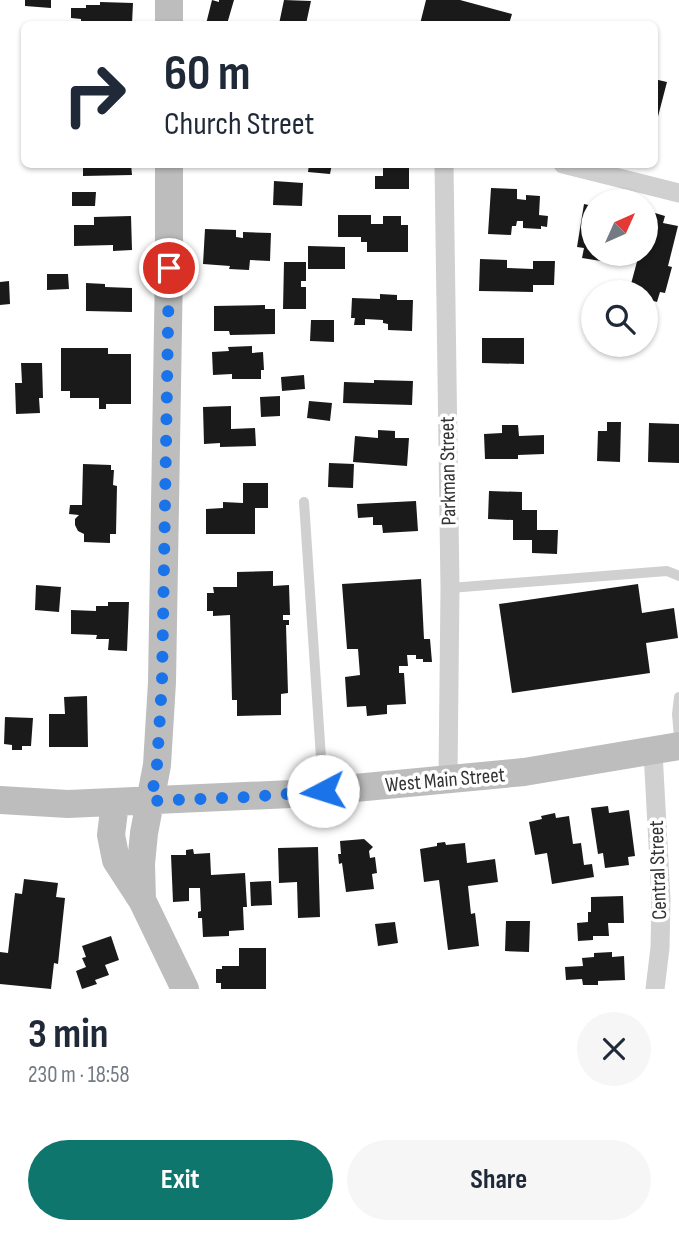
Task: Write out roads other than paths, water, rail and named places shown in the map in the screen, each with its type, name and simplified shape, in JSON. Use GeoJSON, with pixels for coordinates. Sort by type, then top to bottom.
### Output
{"type":"FeatureCollection","features":[{"type":"Feature","properties":{"kind":"street"},"geometry":{"type":"LineString","coordinates":[[169,0],[169,21]]}},
{"type":"Feature","properties":{"kind":"street"},"geometry":{"type":"LineString","coordinates":[[142,900],[141,864],[157,765],[162,682],[169,168]]}},
{"type":"Feature","properties":{"kind":"street","name":"Parkman Street"},"geometry":{"type":"LineString","coordinates":[[444,168],[450,588],[448,778]]}},
{"type":"Feature","properties":{"kind":"street"},"geometry":{"type":"LineString","coordinates":[[579,168],[679,193]]}},
{"type":"Feature","properties":{"kind":"street","name":"West Main Street"},"geometry":{"type":"LineString","coordinates":[[0,800],[68,804],[115,803],[323,791],[524,772],[666,749]]}},
{"type":"Feature","properties":{"kind":"street","name":"Central Street"},"geometry":{"type":"LineString","coordinates":[[655,989],[660,948],[666,749]]}},
{"type":"Feature","properties":{"kind":"street"},"geometry":{"type":"LineString","coordinates":[[115,803],[111,835],[116,859],[142,900],[186,989]]}},
{"type":"Feature","properties":{"kind":"lane"},"geometry":{"type":"LineString","coordinates":[[304,502],[323,791]]}},
{"type":"Feature","properties":{"kind":"lane"},"geometry":{"type":"LineString","coordinates":[[450,588],[667,571],[679,576]]}},
{"type":"Feature","properties":{"kind":"lane"},"geometry":{"type":"LineString","coordinates":[[679,697],[679,737]]}}]}
